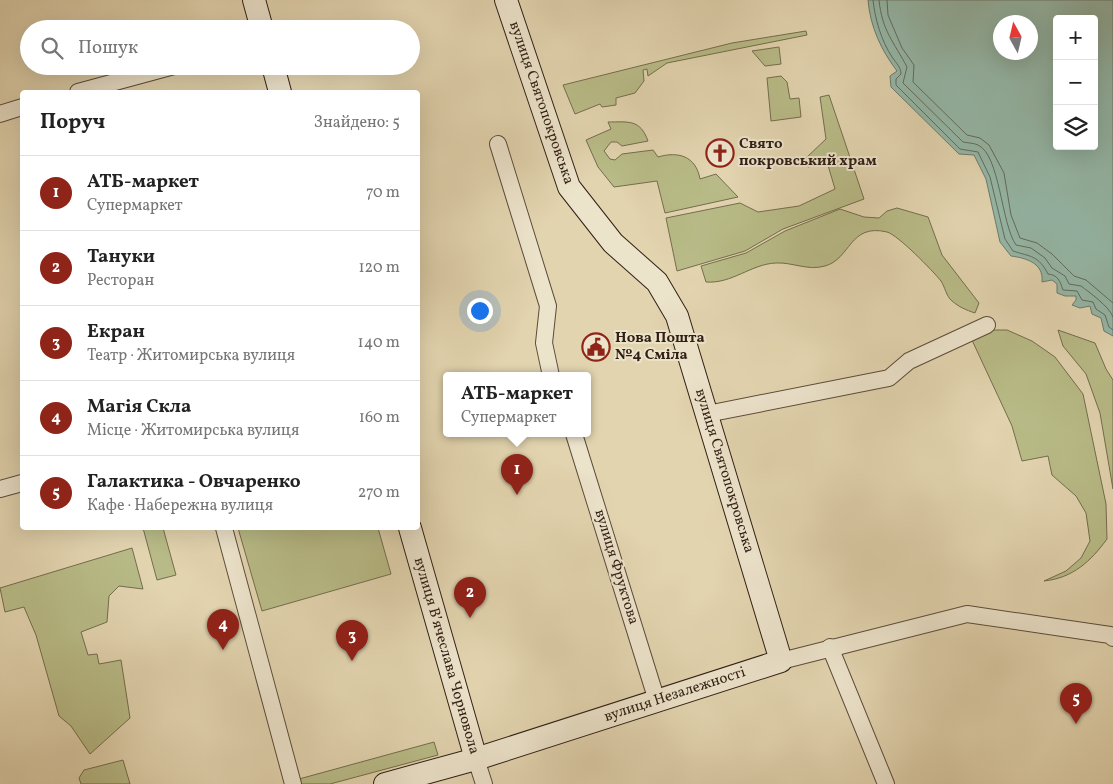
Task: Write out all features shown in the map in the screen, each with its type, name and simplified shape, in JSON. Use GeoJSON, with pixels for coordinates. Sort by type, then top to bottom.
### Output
{"type":"FeatureCollection","features":[{"type":"Feature","properties":{"kind":"street"},"geometry":{"type":"LineString","coordinates":[[254,0],[260,20]]}},
{"type":"Feature","properties":{"kind":"street","name":"вулиця Святопокровська"},"geometry":{"type":"LineString","coordinates":[[506,0],[568,188],[613,243],[657,282],[677,316],[781,661]]}},
{"type":"Feature","properties":{"kind":"street"},"geometry":{"type":"LineString","coordinates":[[85,90],[141,75]]}},
{"type":"Feature","properties":{"kind":"street"},"geometry":{"type":"LineString","coordinates":[[275,75],[279,90]]}},
{"type":"Feature","properties":{"kind":"street"},"geometry":{"type":"LineString","coordinates":[[0,114],[20,108]]}},
{"type":"Feature","properties":{"kind":"street"},"geometry":{"type":"LineString","coordinates":[[498,144],[548,306],[544,343],[550,372]]}},
{"type":"Feature","properties":{"kind":"street"},"geometry":{"type":"LineString","coordinates":[[708,414],[889,378],[909,361],[987,325]]}},
{"type":"Feature","properties":{"kind":"street","name":"вулиця Фруктова"},"geometry":{"type":"LineString","coordinates":[[575,437],[657,701]]}},
{"type":"Feature","properties":{"kind":"street"},"geometry":{"type":"LineString","coordinates":[[0,489],[20,484]]}},
{"type":"Feature","properties":{"kind":"street"},"geometry":{"type":"LineString","coordinates":[[225,530],[293,784]]}},
{"type":"Feature","properties":{"kind":"street","name":"вулиця Вʼячеслава Чорновола"},"geometry":{"type":"LineString","coordinates":[[411,530],[484,784]]}},
{"type":"Feature","properties":{"kind":"street","name":"вулиця Незалежності"},"geometry":{"type":"LineString","coordinates":[[385,784],[476,759],[781,661],[830,647],[967,614],[1110,635],[1113,638]]}},
{"type":"Feature","properties":{"kind":"street"},"geometry":{"type":"LineString","coordinates":[[830,647],[886,784]]}},
{"type":"Feature","properties":{"kind":"green space"},"geometry":{"type":"Polygon","coordinates":[[[806,31],[807,35],[667,63],[648,76],[647,69],[643,70],[644,81],[635,93],[616,98],[616,105],[602,107],[600,104],[575,114],[563,85],[732,43],[806,31]]]}},
{"type":"Feature","properties":{"kind":"green space"},"geometry":{"type":"Polygon","coordinates":[[[779,47],[781,64],[765,66],[752,51],[779,47]]]}},
{"type":"Feature","properties":{"kind":"green space"},"geometry":{"type":"Polygon","coordinates":[[[781,76],[787,82],[790,99],[799,98],[801,117],[771,121],[767,78],[781,76]]]}},
{"type":"Feature","properties":{"kind":"green space"},"geometry":{"type":"Polygon","coordinates":[[[829,95],[864,199],[783,229],[745,251],[677,271],[666,218],[740,203],[758,212],[799,206],[835,189],[827,162],[808,167],[806,158],[826,139],[820,97],[829,95]]]}},
{"type":"Feature","properties":{"kind":"green space"},"geometry":{"type":"Polygon","coordinates":[[[608,122],[633,123],[641,129],[648,141],[622,146],[617,142],[611,142],[604,151],[610,159],[615,160],[622,154],[653,150],[658,157],[679,155],[690,160],[695,165],[700,179],[716,174],[738,197],[665,213],[657,181],[614,187],[598,167],[586,140],[611,129],[608,122]]]}},
{"type":"Feature","properties":{"kind":"green space"},"geometry":{"type":"Polygon","coordinates":[[[897,208],[928,217],[942,255],[979,303],[975,313],[952,301],[948,297],[941,281],[931,270],[907,246],[887,232],[874,231],[865,233],[858,237],[834,262],[825,266],[812,268],[782,263],[767,264],[724,280],[706,282],[701,266],[746,253],[785,231],[840,209],[864,217],[879,218],[887,211],[897,208]]]}},
{"type":"Feature","properties":{"kind":"green space"},"geometry":{"type":"Polygon","coordinates":[[[988,330],[1007,330],[1032,341],[1055,357],[1083,394],[1106,504],[1107,539],[1088,561],[1072,572],[1054,579],[1044,581],[1066,571],[1081,558],[1090,541],[1086,513],[1076,496],[1052,475],[1048,456],[1022,461],[1012,426],[971,338],[988,330]]]}},
{"type":"Feature","properties":{"kind":"green space"},"geometry":{"type":"Polygon","coordinates":[[[1058,330],[1095,343],[1113,380],[1113,489],[1100,413],[1086,374],[1063,346],[1058,330]]]}},
{"type":"Feature","properties":{"kind":"green space"},"geometry":{"type":"Polygon","coordinates":[[[144,530],[164,530],[176,575],[157,580],[144,530]]]}},
{"type":"Feature","properties":{"kind":"green space"},"geometry":{"type":"Polygon","coordinates":[[[239,530],[379,530],[391,574],[262,611],[239,530]]]}},
{"type":"Feature","properties":{"kind":"green space"},"geometry":{"type":"Polygon","coordinates":[[[132,548],[143,589],[119,586],[109,596],[107,622],[81,632],[88,655],[97,654],[99,664],[121,660],[130,718],[90,754],[71,726],[59,716],[36,635],[24,607],[5,612],[0,588],[132,548]]]}},
{"type":"Feature","properties":{"kind":"green space"},"geometry":{"type":"Polygon","coordinates":[[[434,742],[438,755],[330,784],[300,784],[299,779],[434,742]]]}},
{"type":"Feature","properties":{"kind":"green space"},"geometry":{"type":"Polygon","coordinates":[[[123,760],[130,784],[81,784],[79,778],[84,770],[123,760]]]}},
{"type":"Feature","properties":{"kind":"water"},"geometry":{"type":"Polygon","coordinates":[[[868,0],[1113,0],[1113,336],[1104,331],[1101,318],[1092,314],[1090,306],[1080,308],[1072,305],[1076,300],[1076,296],[1065,296],[1057,293],[1057,284],[1052,280],[1042,282],[1042,276],[1037,266],[1028,260],[1011,256],[1000,242],[986,179],[974,155],[959,154],[891,87],[890,76],[897,71],[877,37],[871,19],[868,0]]]}},
{"type":"Feature","properties":{"kind":"place","name":"Свято покровський храм"},"geometry":{"type":"Point","coordinates":[720,153]}},
{"type":"Feature","properties":{"kind":"place","name":"Нова Пошта №4 Сміла"},"geometry":{"type":"Point","coordinates":[596,347]}},
{"type":"Feature","properties":{"kind":"place","name":"АТБ-маркет"},"geometry":{"type":"Point","coordinates":[517,495]}},
{"type":"Feature","properties":{"kind":"place","name":"Тануки"},"geometry":{"type":"Point","coordinates":[470,618]}},
{"type":"Feature","properties":{"kind":"place","name":"Магія Скла"},"geometry":{"type":"Point","coordinates":[223,650]}},
{"type":"Feature","properties":{"kind":"place","name":"Екран"},"geometry":{"type":"Point","coordinates":[352,661]}},
{"type":"Feature","properties":{"kind":"place","name":"Галактика - Овчаренко"},"geometry":{"type":"Point","coordinates":[1076,724]}}]}
